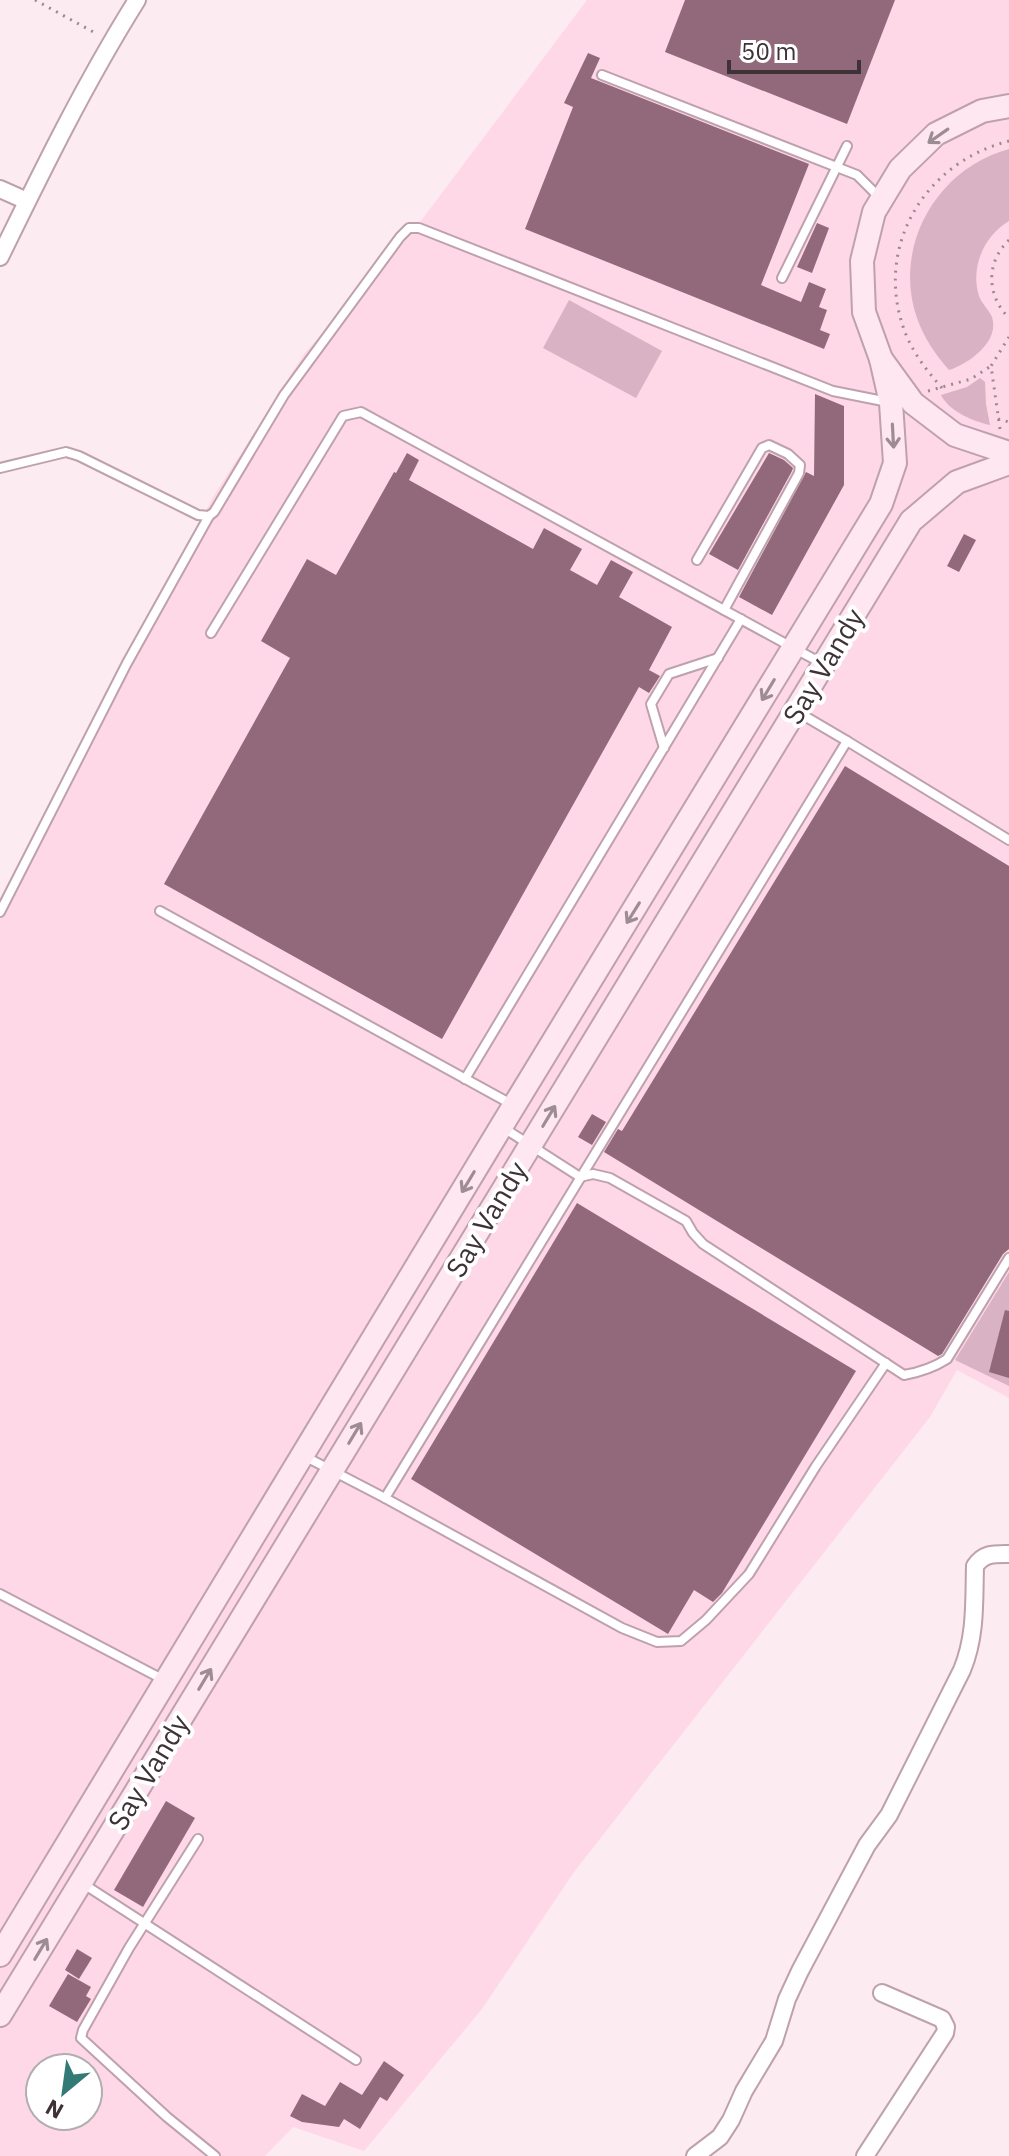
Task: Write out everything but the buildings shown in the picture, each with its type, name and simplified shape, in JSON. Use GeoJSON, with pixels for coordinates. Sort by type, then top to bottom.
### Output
{"type":"FeatureCollection","features":[{"type":"Feature","properties":{"kind":"street"},"geometry":{"type":"LineString","coordinates":[[0,257],[71,113],[137,0]]}},
{"type":"Feature","properties":{"kind":"street","name":"Say Vandy"},"geometry":{"type":"LineString","coordinates":[[0,1955],[881,504],[895,463],[904,400],[881,359],[864,312],[862,261],[874,212],[900,169],[936,134],[982,111],[1009,106]]}},
{"type":"Feature","properties":{"kind":"street"},"geometry":{"type":"LineString","coordinates":[[0,189],[27,201]]}},
{"type":"Feature","properties":{"kind":"street"},"geometry":{"type":"LineString","coordinates":[[904,400],[955,435],[1008,456]]}},
{"type":"Feature","properties":{"kind":"street","name":"Say Vandy"},"geometry":{"type":"LineString","coordinates":[[0,2015],[911,521],[957,482],[1008,456]]}},
{"type":"Feature","properties":{"kind":"street"},"geometry":{"type":"LineString","coordinates":[[695,2156],[720,2137],[731,2120],[744,2091],[774,2041],[787,1999],[800,1971],[867,1845],[889,1815],[962,1670],[971,1649],[974,1626],[975,1566],[980,1558],[1009,1554]]}},
{"type":"Feature","properties":{"kind":"street"},"geometry":{"type":"LineString","coordinates":[[865,2156],[946,2027],[942,2019],[882,1993]]}},
{"type":"Feature","properties":{"kind":"lane"},"geometry":{"type":"LineString","coordinates":[[602,75],[857,175],[882,199]]}},
{"type":"Feature","properties":{"kind":"lane"},"geometry":{"type":"LineString","coordinates":[[782,278],[847,146]]}},
{"type":"Feature","properties":{"kind":"lane"},"geometry":{"type":"LineString","coordinates":[[0,912],[127,663],[209,516],[284,395],[409,228],[419,228],[833,391],[904,400]]}},
{"type":"Feature","properties":{"kind":"lane"},"geometry":{"type":"LineString","coordinates":[[211,633],[343,416],[361,412],[824,665]]}},
{"type":"Feature","properties":{"kind":"lane"},"geometry":{"type":"LineString","coordinates":[[697,560],[762,448],[769,445],[800,465],[799,473],[724,610]]}},
{"type":"Feature","properties":{"kind":"lane"},"geometry":{"type":"LineString","coordinates":[[0,468],[66,452],[198,515],[209,516]]}},
{"type":"Feature","properties":{"kind":"lane"},"geometry":{"type":"LineString","coordinates":[[465,1079],[741,619]]}},
{"type":"Feature","properties":{"kind":"lane"},"geometry":{"type":"LineString","coordinates":[[664,748],[651,704],[669,674],[718,658]]}},
{"type":"Feature","properties":{"kind":"lane"},"geometry":{"type":"LineString","coordinates":[[796,711],[1009,840]]}},
{"type":"Feature","properties":{"kind":"lane"},"geometry":{"type":"LineString","coordinates":[[385,1498],[847,741]]}},
{"type":"Feature","properties":{"kind":"lane"},"geometry":{"type":"LineString","coordinates":[[160,911],[514,1106]]}},
{"type":"Feature","properties":{"kind":"lane"},"geometry":{"type":"LineString","coordinates":[[501,1127],[580,1177],[593,1174],[610,1178],[686,1221],[703,1244],[904,1375],[922,1372],[947,1359],[1009,1258]]}},
{"type":"Feature","properties":{"kind":"lane"},"geometry":{"type":"LineString","coordinates":[[303,1456],[622,1628],[657,1642],[681,1641],[706,1620],[749,1574],[816,1466],[886,1363]]}},
{"type":"Feature","properties":{"kind":"lane"},"geometry":{"type":"LineString","coordinates":[[0,1594],[166,1681]]}},
{"type":"Feature","properties":{"kind":"lane"},"geometry":{"type":"LineString","coordinates":[[198,1839],[129,1948],[81,2038],[167,2117],[215,2156]]}},
{"type":"Feature","properties":{"kind":"lane"},"geometry":{"type":"LineString","coordinates":[[81,1882],[356,2060]]}},
{"type":"Feature","properties":{"kind":"path"},"geometry":{"type":"LineString","coordinates":[[35,0],[110,43]]}},
{"type":"Feature","properties":{"kind":"path"},"geometry":{"type":"LineString","coordinates":[[942,388],[916,354],[901,318],[896,279],[901,240],[918,204],[943,174],[975,153],[1009,141]]}},
{"type":"Feature","properties":{"kind":"path"},"geometry":{"type":"LineString","coordinates":[[1009,240],[995,258],[991,278],[995,299],[1009,318]]}},
{"type":"Feature","properties":{"kind":"path"},"geometry":{"type":"LineString","coordinates":[[904,400],[971,379],[991,366],[1009,337]]}},
{"type":"Feature","properties":{"kind":"path"},"geometry":{"type":"LineString","coordinates":[[991,366],[998,419],[1008,456]]}},
{"type":"Feature","properties":{"kind":"path"},"geometry":{"type":"LineString","coordinates":[[998,419],[1009,422]]}},
{"type":"Feature","properties":{"kind":"shaded area"},"geometry":{"type":"Polygon","coordinates":[[[587,0],[1009,0],[1009,1398],[957,1370],[930,1417],[574,1872],[482,2009],[364,2151],[293,2127],[265,2156],[0,2156],[0,919],[213,497],[304,354],[411,234],[587,0]]]}},
{"type":"Feature","properties":{"kind":"shaded area"},"geometry":{"type":"Polygon","coordinates":[[[1009,149],[1009,221],[986,244],[976,274],[979,296],[992,317],[991,335],[981,351],[949,370],[930,346],[917,318],[911,291],[911,264],[916,238],[942,192],[961,173],[983,159],[1009,149]]]}},
{"type":"Feature","properties":{"kind":"shaded area"},"geometry":{"type":"Polygon","coordinates":[[[569,300],[662,351],[636,398],[543,348],[569,300]]]}},
{"type":"Feature","properties":{"kind":"shaded area"},"geometry":{"type":"Polygon","coordinates":[[[980,378],[985,382],[990,425],[962,414],[941,395],[967,387],[980,378]]]}},
{"type":"Feature","properties":{"kind":"shaded area"},"geometry":{"type":"Polygon","coordinates":[[[1009,1272],[1009,1386],[955,1360],[1009,1272]]]}}]}
